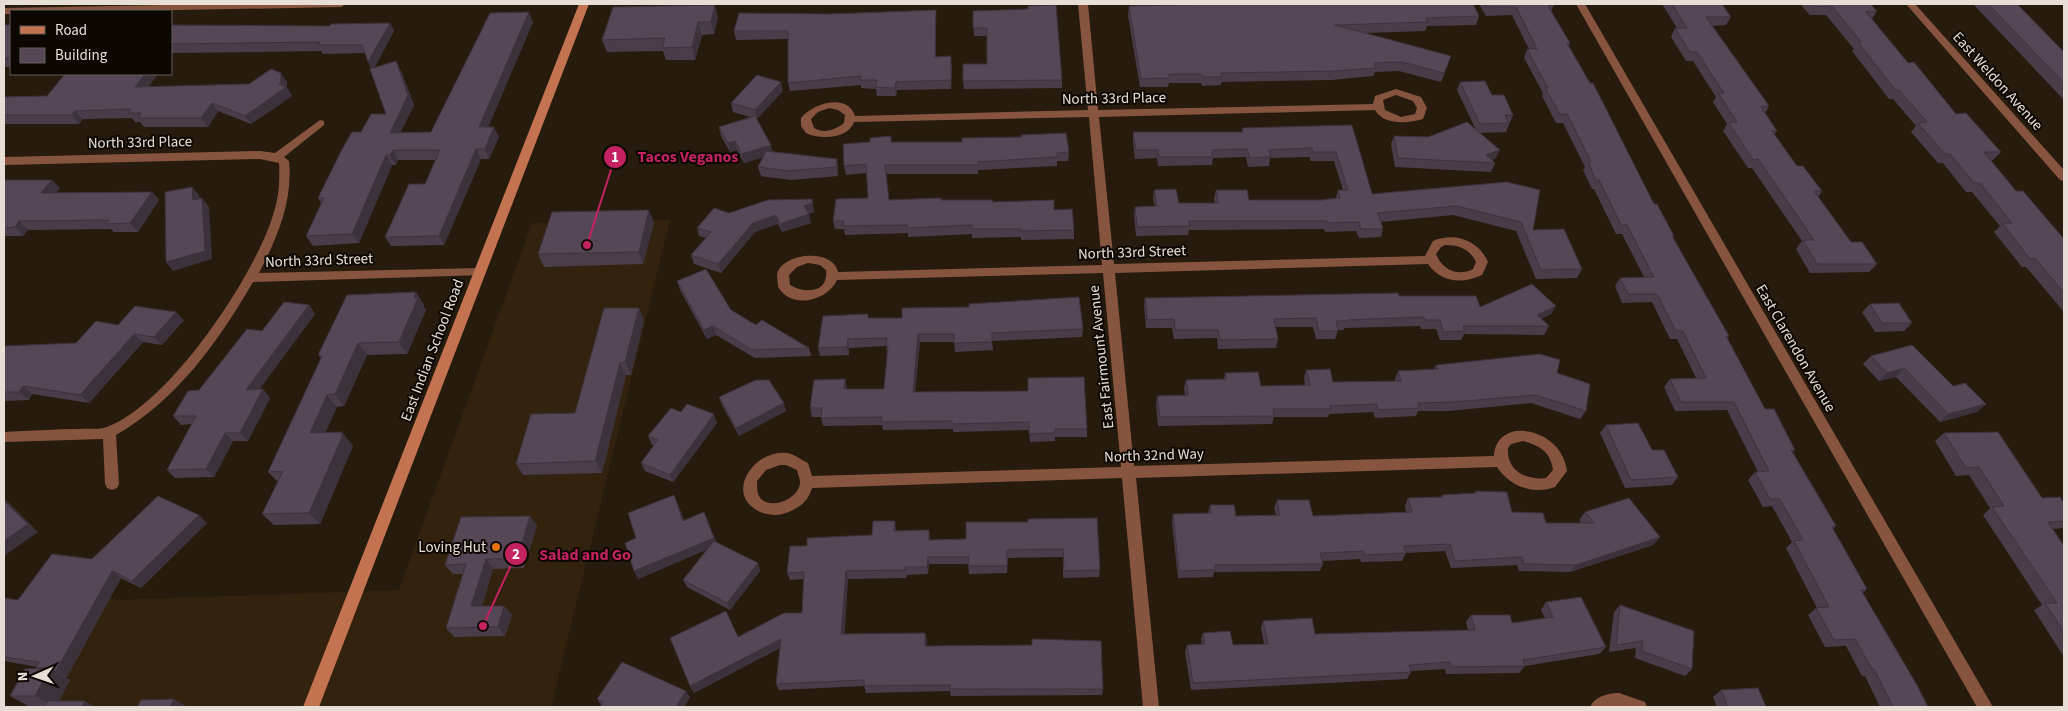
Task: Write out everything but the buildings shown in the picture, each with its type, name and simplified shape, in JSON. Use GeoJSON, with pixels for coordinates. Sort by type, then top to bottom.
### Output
{"type":"FeatureCollection","features":[{"type":"Feature","properties":{"kind":"main road","name":"East Indian School Road"},"geometry":{"type":"LineString","coordinates":[[311,707],[584,4]]}},
{"type":"Feature","properties":{"kind":"street"},"geometry":{"type":"LineString","coordinates":[[52,10],[342,4]]}},
{"type":"Feature","properties":{"kind":"street","name":"East Fairmount Avenue"},"geometry":{"type":"LineString","coordinates":[[1083,4],[1151,707]]}},
{"type":"Feature","properties":{"kind":"street","name":"East Clarendon Avenue"},"geometry":{"type":"LineString","coordinates":[[1580,4],[1985,707]]}},
{"type":"Feature","properties":{"kind":"street","name":"East Weldon Avenue"},"geometry":{"type":"LineString","coordinates":[[1910,4],[2064,177]]}},
{"type":"Feature","properties":{"kind":"street","name":"North 33rd Place"},"geometry":{"type":"LineString","coordinates":[[851,119],[1378,107]]}},
{"type":"Feature","properties":{"kind":"street"},"geometry":{"type":"LineString","coordinates":[[251,278],[279,214],[286,180],[284,161],[278,157],[320,123]]}},
{"type":"Feature","properties":{"kind":"street","name":"North 33rd Place"},"geometry":{"type":"LineString","coordinates":[[4,161],[260,155],[278,157]]}},
{"type":"Feature","properties":{"kind":"street","name":"North 33rd Street"},"geometry":{"type":"LineString","coordinates":[[834,276],[1432,260]]}},
{"type":"Feature","properties":{"kind":"street","name":"North 33rd Street"},"geometry":{"type":"LineString","coordinates":[[4,436],[108,433],[135,418],[169,388],[198,355],[251,278],[480,272]]}},
{"type":"Feature","properties":{"kind":"street"},"geometry":{"type":"LineString","coordinates":[[108,433],[112,484]]}},
{"type":"Feature","properties":{"kind":"street"},"geometry":{"type":"LineString","coordinates":[[1523,436],[1543,442],[1551,448],[1557,456],[1560,471],[1550,483],[1532,485],[1512,476],[1501,462],[1501,446],[1506,440],[1523,436]]}},
{"type":"Feature","properties":{"kind":"street"},"geometry":{"type":"LineString","coordinates":[[779,459],[797,462],[807,474],[808,482],[801,498],[783,508],[773,510],[755,504],[750,497],[748,489],[754,472],[761,466],[779,459]]}},
{"type":"Feature","properties":{"kind":"street","name":"North 32nd Way"},"geometry":{"type":"LineString","coordinates":[[808,482],[1501,462]]}},
{"type":"Feature","properties":{"kind":"street"},"geometry":{"type":"LineString","coordinates":[[1598,707],[1607,702],[1618,700],[1640,707]]}},
{"type":"Feature","properties":{"kind":"shaded area"},"geometry":{"type":"Polygon","coordinates":[[[670,220],[551,707],[25,707],[88,598],[112,598],[117,600],[399,590],[532,223],[670,220]]]}},
{"type":"Feature","properties":{"kind":"place","name":"Tacos Veganos"},"geometry":{"type":"Point","coordinates":[587,245]}},
{"type":"Feature","properties":{"kind":"place","name":"Loving Hut"},"geometry":{"type":"Point","coordinates":[496,547]}},
{"type":"Feature","properties":{"kind":"place","name":"Salad and Go"},"geometry":{"type":"Point","coordinates":[483,626]}}]}
